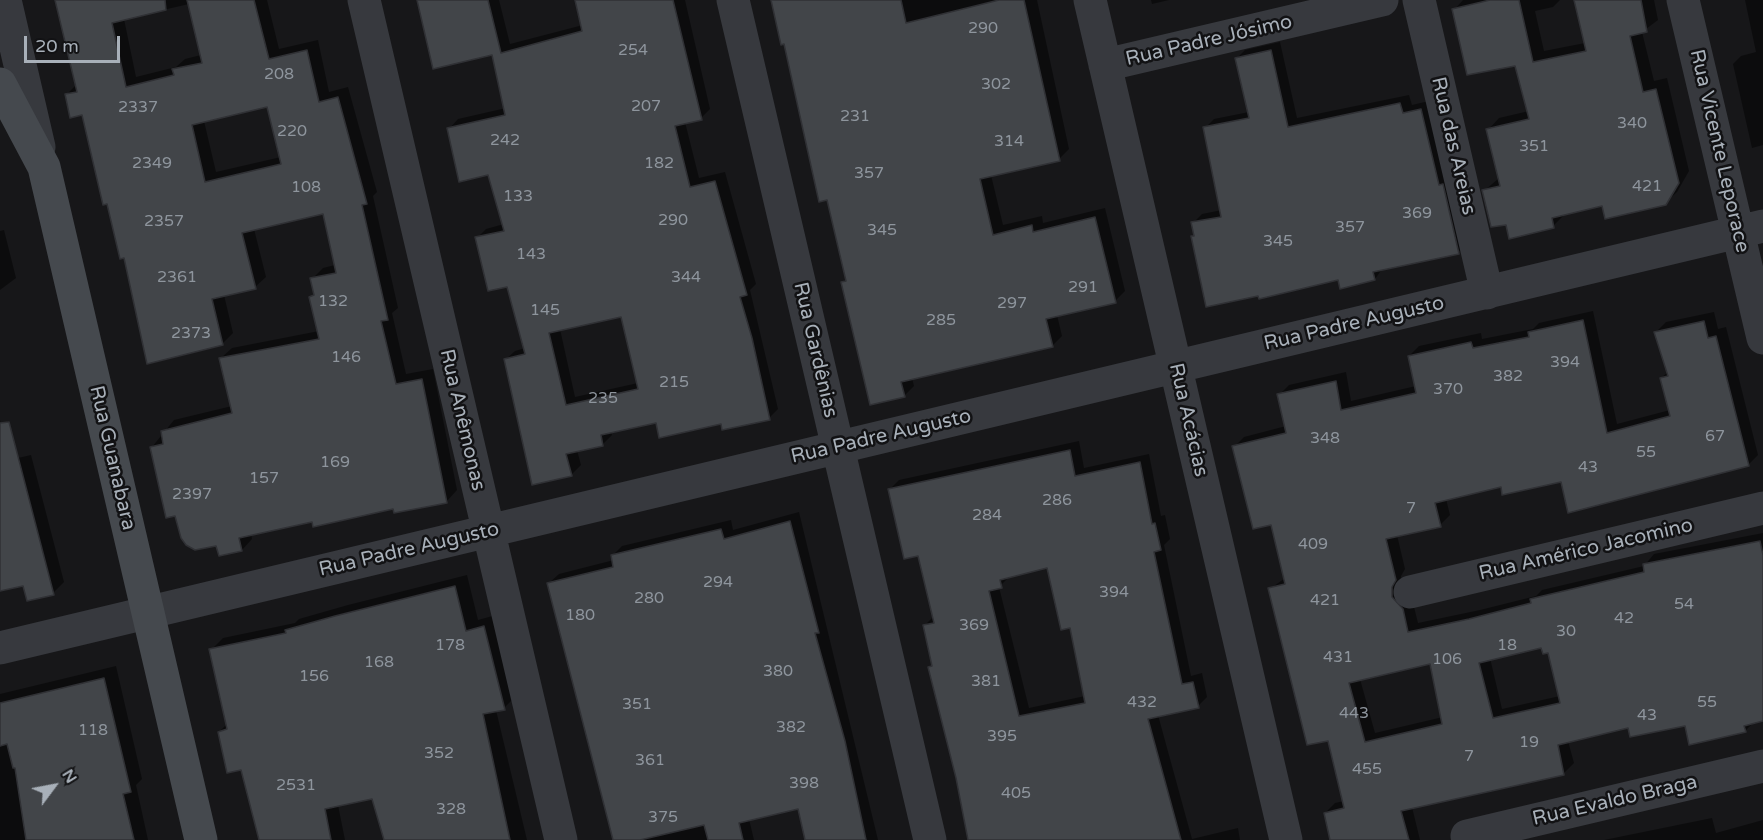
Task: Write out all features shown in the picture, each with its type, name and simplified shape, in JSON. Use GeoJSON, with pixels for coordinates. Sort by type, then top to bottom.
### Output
{"type":"FeatureCollection","features":[{"type":"Feature","properties":{"kind":"main road","name":"Rua Guanabara"},"geometry":{"type":"LineString","coordinates":[[0,84],[44,166],[201,840]]}},
{"type":"Feature","properties":{"kind":"street"},"geometry":{"type":"LineString","coordinates":[[5,0],[44,166]]}},
{"type":"Feature","properties":{"kind":"street","name":"Rua Anêmonas"},"geometry":{"type":"LineString","coordinates":[[364,0],[561,840]]}},
{"type":"Feature","properties":{"kind":"street","name":"Rua Gardênias"},"geometry":{"type":"LineString","coordinates":[[733,0],[930,840]]}},
{"type":"Feature","properties":{"kind":"street","name":"Rua Acácias"},"geometry":{"type":"LineString","coordinates":[[1090,0],[1286,840]]}},
{"type":"Feature","properties":{"kind":"street","name":"Rua Padre Jósimo"},"geometry":{"type":"LineString","coordinates":[[1105,65],[1382,0]]}},
{"type":"Feature","properties":{"kind":"street","name":"Rua das Areias"},"geometry":{"type":"LineString","coordinates":[[1419,0],[1487,292]]}},
{"type":"Feature","properties":{"kind":"street","name":"Rua Vicente Leporace"},"geometry":{"type":"LineString","coordinates":[[1683,0],[1751,229],[1763,338]]}},
{"type":"Feature","properties":{"kind":"street","name":"Rua Padre Augusto"},"geometry":{"type":"LineString","coordinates":[[0,648],[1751,229]]}},
{"type":"Feature","properties":{"kind":"street","name":"Rua Américo Jacomino"},"geometry":{"type":"LineString","coordinates":[[1410,592],[1763,508]]}},
{"type":"Feature","properties":{"kind":"street","name":"Rua Evaldo Braga"},"geometry":{"type":"LineString","coordinates":[[1467,836],[1763,766]]}},
{"type":"Feature","properties":{"kind":"building"},"geometry":{"type":"Polygon","coordinates":[[[55,0],[165,0],[166,10],[112,23],[126,87],[174,75],[172,69],[202,63],[187,0],[254,0],[269,59],[307,50],[319,102],[338,97],[367,204],[362,205],[388,320],[381,321],[396,384],[422,379],[447,503],[394,513],[393,509],[313,527],[312,522],[239,538],[242,551],[219,556],[216,546],[195,550],[186,545],[181,538],[175,516],[166,518],[150,447],[163,444],[161,431],[232,413],[219,358],[319,339],[309,297],[314,295],[310,278],[336,273],[323,214],[242,233],[256,289],[212,299],[223,345],[147,364],[124,258],[120,259],[107,204],[103,205],[82,115],[70,118],[65,94],[77,92],[55,0]],[[267,107],[192,125],[205,182],[281,164],[267,107]]]}},
{"type":"Feature","properties":{"kind":"building"},"geometry":{"type":"Polygon","coordinates":[[[417,0],[488,0],[501,53],[582,31],[575,0],[673,0],[702,120],[675,126],[690,187],[715,181],[747,295],[740,297],[752,338],[770,420],[722,430],[721,424],[659,438],[656,423],[601,435],[603,446],[566,454],[572,476],[532,485],[504,359],[525,354],[507,287],[488,291],[475,237],[504,231],[488,175],[459,182],[447,128],[505,115],[492,55],[433,69],[417,0]],[[621,317],[549,333],[566,405],[638,389],[621,317]]]}},
{"type":"Feature","properties":{"kind":"building"},"geometry":{"type":"Polygon","coordinates":[[[771,0],[901,0],[906,23],[999,0],[1024,0],[1060,161],[980,179],[993,235],[1032,225],[1033,232],[1095,217],[1116,303],[1046,319],[1053,347],[901,382],[905,397],[870,405],[841,282],[846,281],[827,200],[819,202],[784,44],[781,45],[771,0]]]}},
{"type":"Feature","properties":{"kind":"building"},"geometry":{"type":"Polygon","coordinates":[[[1490,0],[1519,0],[1533,62],[1586,51],[1574,0],[1641,0],[1647,32],[1630,36],[1643,92],[1656,89],[1679,183],[1666,205],[1605,219],[1602,206],[1552,218],[1554,228],[1509,239],[1506,225],[1491,227],[1482,190],[1500,186],[1486,129],[1529,119],[1515,66],[1467,75],[1452,9],[1490,0]]]}},
{"type":"Feature","properties":{"kind":"building"},"geometry":{"type":"Polygon","coordinates":[[[1271,50],[1288,127],[1400,103],[1403,113],[1421,109],[1439,185],[1443,184],[1459,254],[1373,272],[1375,280],[1340,289],[1338,280],[1259,299],[1258,296],[1206,307],[1191,236],[1194,236],[1191,222],[1221,217],[1203,127],[1249,118],[1235,58],[1271,50]]]}},
{"type":"Feature","properties":{"kind":"building"},"geometry":{"type":"Polygon","coordinates":[[[1583,320],[1607,433],[1670,416],[1660,378],[1668,376],[1654,332],[1704,321],[1708,338],[1716,336],[1749,466],[1568,513],[1561,482],[1502,495],[1501,487],[1435,503],[1441,527],[1386,539],[1396,580],[1392,587],[1392,597],[1403,609],[1408,632],[1469,619],[1531,603],[1530,599],[1644,572],[1643,564],[1760,541],[1763,555],[1763,721],[1744,726],[1746,732],[1689,745],[1685,726],[1630,737],[1628,728],[1558,745],[1564,775],[1401,811],[1409,840],[1330,840],[1324,813],[1344,808],[1328,741],[1307,745],[1268,588],[1285,584],[1271,525],[1253,529],[1232,446],[1286,433],[1277,394],[1336,381],[1341,410],[1416,393],[1408,356],[1471,342],[1473,348],[1529,337],[1528,332],[1583,320]],[[1541,648],[1479,663],[1493,718],[1560,703],[1548,653],[1543,654],[1541,648]],[[1430,664],[1349,683],[1365,742],[1442,724],[1430,664]]]}},
{"type":"Feature","properties":{"kind":"building"},"geometry":{"type":"Polygon","coordinates":[[[9,422],[54,595],[27,601],[23,586],[0,591],[0,423],[9,422]]]}},
{"type":"Feature","properties":{"kind":"building"},"geometry":{"type":"Polygon","coordinates":[[[1070,450],[1075,476],[1140,462],[1152,524],[1155,523],[1161,550],[1154,552],[1182,684],[1193,682],[1199,708],[1148,719],[1181,840],[968,840],[956,778],[928,667],[932,666],[923,625],[934,623],[918,556],[904,559],[888,489],[1070,450]],[[1047,568],[1000,580],[1002,588],[989,591],[1019,716],[1085,703],[1070,628],[1061,630],[1047,568]]]}},
{"type":"Feature","properties":{"kind":"building"},"geometry":{"type":"Polygon","coordinates":[[[790,521],[819,633],[815,633],[845,741],[866,840],[805,840],[798,809],[739,823],[743,840],[708,840],[704,825],[640,840],[613,840],[547,583],[613,567],[611,555],[721,529],[724,539],[790,521]]]}},
{"type":"Feature","properties":{"kind":"building"},"geometry":{"type":"Polygon","coordinates":[[[455,586],[466,631],[484,626],[505,710],[483,714],[510,840],[384,840],[372,799],[325,809],[331,840],[259,840],[241,770],[227,773],[218,732],[227,729],[209,649],[286,633],[285,630],[335,616],[455,586]]]}},
{"type":"Feature","properties":{"kind":"building"},"geometry":{"type":"Polygon","coordinates":[[[104,678],[131,792],[123,794],[134,840],[26,840],[15,768],[13,768],[7,744],[0,746],[0,703],[104,678]]]}}]}
